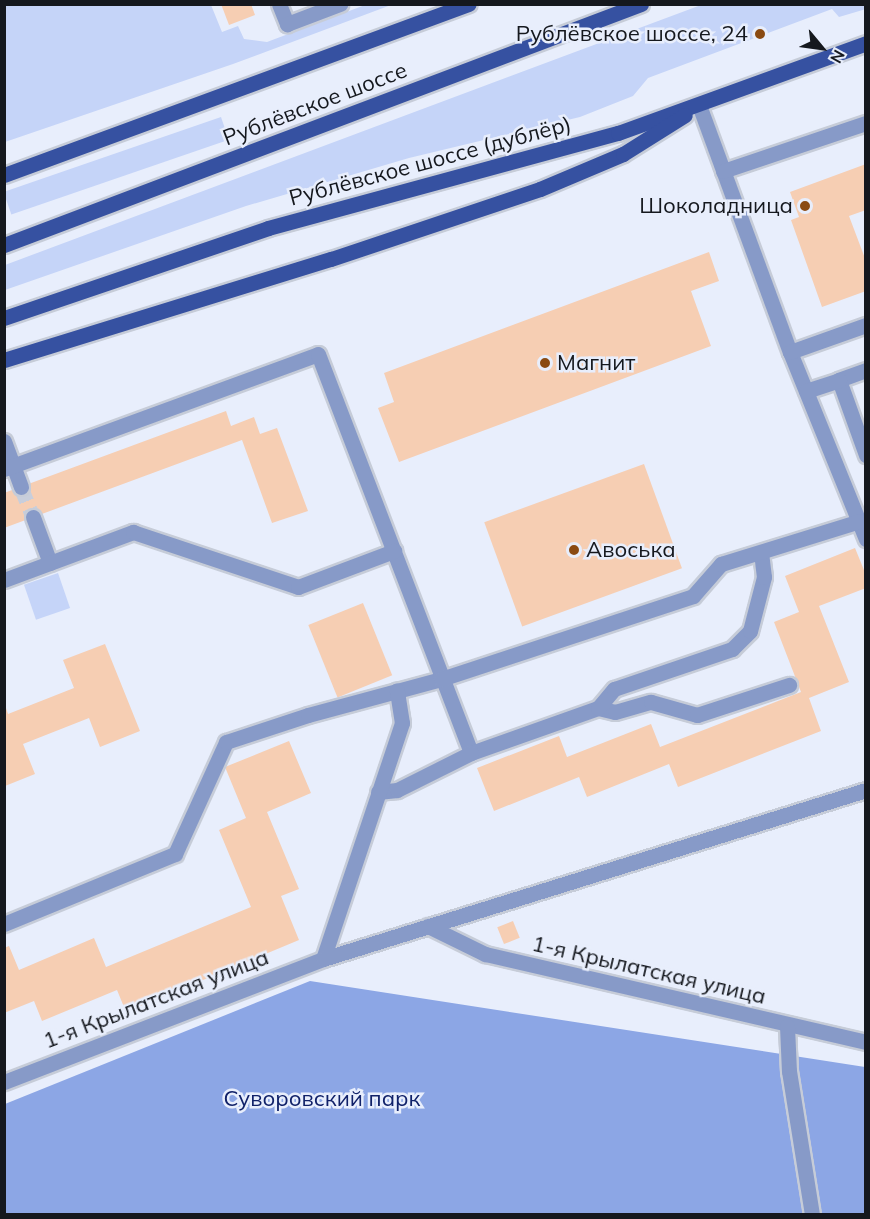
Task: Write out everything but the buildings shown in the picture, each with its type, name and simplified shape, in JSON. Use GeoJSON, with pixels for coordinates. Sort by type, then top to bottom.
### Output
{"type":"FeatureCollection","features":[{"type":"Feature","properties":{"kind":"main road","name":"Рублёвское шоссе"},"geometry":{"type":"LineString","coordinates":[[4,175],[468,4]]}},
{"type":"Feature","properties":{"kind":"main road","name":"Рублёвское шоссе"},"geometry":{"type":"LineString","coordinates":[[4,245],[641,4]]}},
{"type":"Feature","properties":{"kind":"main road","name":"Рублёвское шоссе (дублёр)"},"geometry":{"type":"LineString","coordinates":[[4,318],[268,228],[546,155],[699,105],[866,43]]}},
{"type":"Feature","properties":{"kind":"main road"},"geometry":{"type":"LineString","coordinates":[[4,360],[331,259],[540,189],[623,154],[699,105]]}},
{"type":"Feature","properties":{"kind":"street"},"geometry":{"type":"LineString","coordinates":[[279,4],[287,24],[340,4]]}},
{"type":"Feature","properties":{"kind":"street"},"geometry":{"type":"LineString","coordinates":[[699,105],[790,352],[866,539]]}},
{"type":"Feature","properties":{"kind":"street"},"geometry":{"type":"LineString","coordinates":[[723,171],[866,123]]}},
{"type":"Feature","properties":{"kind":"street"},"geometry":{"type":"LineString","coordinates":[[790,352],[866,325]]}},
{"type":"Feature","properties":{"kind":"street"},"geometry":{"type":"LineString","coordinates":[[9,467],[318,354],[441,680],[471,753]]}},
{"type":"Feature","properties":{"kind":"street"},"geometry":{"type":"LineString","coordinates":[[806,391],[866,370]]}},
{"type":"Feature","properties":{"kind":"street"},"geometry":{"type":"LineString","coordinates":[[839,380],[866,455]]}},
{"type":"Feature","properties":{"kind":"street"},"geometry":{"type":"LineString","coordinates":[[4,441],[9,467],[21,487]]}},
{"type":"Feature","properties":{"kind":"street"},"geometry":{"type":"LineString","coordinates":[[33,517],[50,563]]}},
{"type":"Feature","properties":{"kind":"street"},"geometry":{"type":"LineString","coordinates":[[4,924],[175,854],[226,742],[398,690],[441,680],[693,596],[721,564],[860,521]]}},
{"type":"Feature","properties":{"kind":"street"},"geometry":{"type":"LineString","coordinates":[[4,580],[133,532],[298,587],[394,551]]}},
{"type":"Feature","properties":{"kind":"street"},"geometry":{"type":"LineString","coordinates":[[378,792],[397,790],[471,753],[598,708],[614,688],[732,649],[750,631],[764,577],[761,552]]}},
{"type":"Feature","properties":{"kind":"street"},"geometry":{"type":"LineString","coordinates":[[598,708],[615,712],[651,702],[698,715],[789,685]]}},
{"type":"Feature","properties":{"kind":"street"},"geometry":{"type":"LineString","coordinates":[[323,959],[402,723],[398,690]]}},
{"type":"Feature","properties":{"kind":"street","name":"1-я Крылатская улица"},"geometry":{"type":"LineString","coordinates":[[4,1082],[323,959],[866,790]]}},
{"type":"Feature","properties":{"kind":"street","name":"1-я Крылатская улица"},"geometry":{"type":"LineString","coordinates":[[428,926],[485,954],[787,1026],[866,1042]]}},
{"type":"Feature","properties":{"kind":"street"},"geometry":{"type":"LineString","coordinates":[[787,1026],[789,1071],[812,1215]]}},
{"type":"Feature","properties":{"kind":"shaded area"},"geometry":{"type":"Polygon","coordinates":[[[865,4],[866,9],[839,17],[832,9],[648,78],[633,96],[580,117],[409,158],[246,206],[5,290],[5,265],[701,5],[865,4]]]}},
{"type":"Feature","properties":{"kind":"shaded area"},"geometry":{"type":"Polygon","coordinates":[[[4,5],[211,5],[222,32],[238,26],[244,39],[267,42],[365,5],[391,5],[233,64],[5,142],[4,5]]]}},
{"type":"Feature","properties":{"kind":"shaded area"},"geometry":{"type":"Polygon","coordinates":[[[221,117],[229,140],[11,215],[4,192],[221,117]]]}},
{"type":"Feature","properties":{"kind":"shaded area"},"geometry":{"type":"Polygon","coordinates":[[[58,573],[70,608],[36,620],[24,585],[58,573]]]}},
{"type":"Feature","properties":{"kind":"green space","name":"Суворовский парк"},"geometry":{"type":"Polygon","coordinates":[[[310,981],[865,1067],[865,1214],[5,1214],[5,1104],[310,981]]]}},
{"type":"Feature","properties":{"kind":"tunnel"},"geometry":{"type":"LineString","coordinates":[[21,487],[33,517]]}},
{"type":"Feature","properties":{"kind":"place","name":"Рублёвское шоссе, 24"},"geometry":{"type":"Point","coordinates":[760,34]}},
{"type":"Feature","properties":{"kind":"place","name":"Шоколадница"},"geometry":{"type":"Point","coordinates":[805,206]}},
{"type":"Feature","properties":{"kind":"place","name":"Магнит"},"geometry":{"type":"Point","coordinates":[545,363]}},
{"type":"Feature","properties":{"kind":"place","name":"Авоська"},"geometry":{"type":"Point","coordinates":[574,550]}}]}
